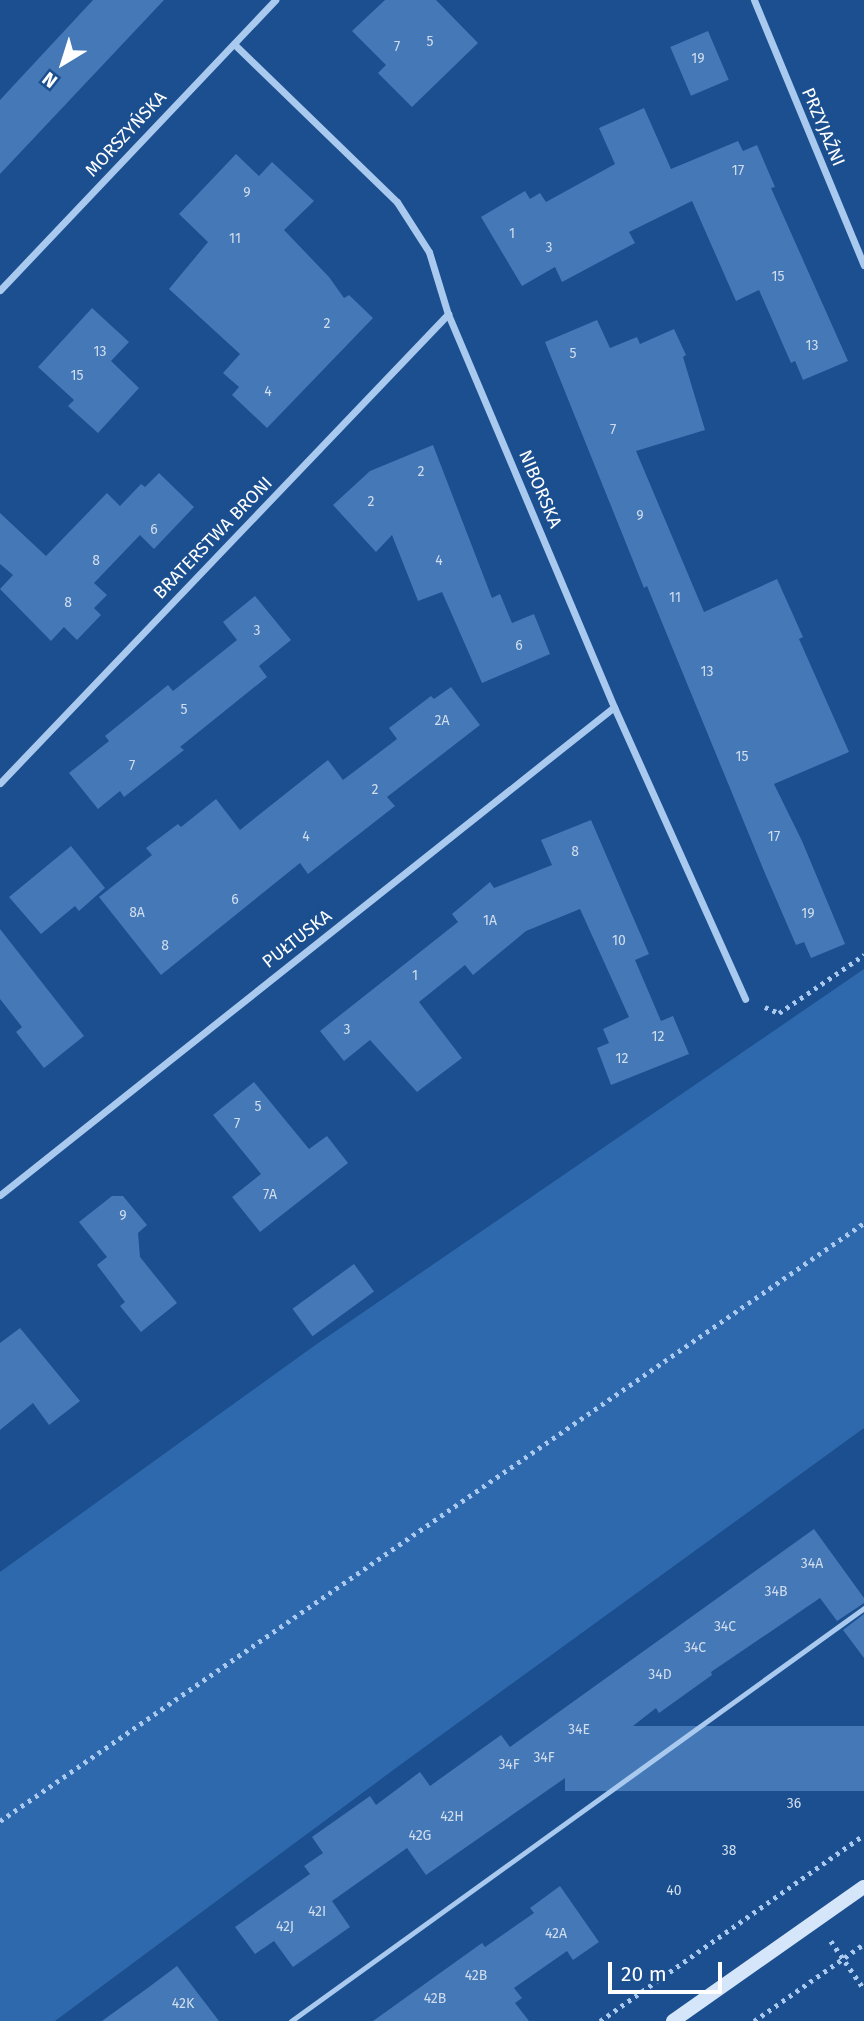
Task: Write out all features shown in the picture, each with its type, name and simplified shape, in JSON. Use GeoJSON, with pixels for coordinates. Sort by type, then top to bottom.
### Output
{"type":"FeatureCollection","features":[{"type":"Feature","properties":{"kind":"main road"},"geometry":{"type":"LineString","coordinates":[[673,2021],[864,1887]]}},
{"type":"Feature","properties":{"kind":"street","name":"MORSZYŃSKA"},"geometry":{"type":"LineString","coordinates":[[0,290],[275,0]]}},
{"type":"Feature","properties":{"kind":"street","name":"PRZYJAŹNI"},"geometry":{"type":"LineString","coordinates":[[754,0],[864,265]]}},
{"type":"Feature","properties":{"kind":"street","name":"NIBORSKA"},"geometry":{"type":"LineString","coordinates":[[234,44],[397,202],[429,252],[449,314],[614,707],[745,999]]}},
{"type":"Feature","properties":{"kind":"street","name":"BRATERSTWA BRONI"},"geometry":{"type":"LineString","coordinates":[[0,783],[449,314]]}},
{"type":"Feature","properties":{"kind":"street","name":"PUŁTUSKA"},"geometry":{"type":"LineString","coordinates":[[0,1195],[614,707]]}},
{"type":"Feature","properties":{"kind":"lane"},"geometry":{"type":"LineString","coordinates":[[291,2021],[864,1608]]}},
{"type":"Feature","properties":{"kind":"path"},"geometry":{"type":"LineString","coordinates":[[745,999],[779,1013],[864,955]]}},
{"type":"Feature","properties":{"kind":"path"},"geometry":{"type":"LineString","coordinates":[[0,1821],[864,1223]]}},
{"type":"Feature","properties":{"kind":"path"},"geometry":{"type":"LineString","coordinates":[[600,2021],[864,1835]]}},
{"type":"Feature","properties":{"kind":"path"},"geometry":{"type":"LineString","coordinates":[[816,1921],[864,1989]]}},
{"type":"Feature","properties":{"kind":"path"},"geometry":{"type":"LineString","coordinates":[[754,2021],[864,1944]]}},
{"type":"Feature","properties":{"kind":"shaded area"},"geometry":{"type":"Polygon","coordinates":[[[864,969],[864,1428],[400,1765],[55,2021],[0,2021],[0,1572],[314,1346],[864,969]]]}},
{"type":"Feature","properties":{"kind":"building"},"geometry":{"type":"Polygon","coordinates":[[[93,0],[164,0],[0,174],[0,100],[93,0]]]}},
{"type":"Feature","properties":{"kind":"building"},"geometry":{"type":"Polygon","coordinates":[[[385,0],[436,0],[478,43],[412,107],[378,73],[386,65],[352,31],[385,0]]]}},
{"type":"Feature","properties":{"kind":"building"},"geometry":{"type":"Polygon","coordinates":[[[708,31],[729,80],[691,96],[670,47],[708,31]]]}},
{"type":"Feature","properties":{"kind":"building"},"geometry":{"type":"Polygon","coordinates":[[[644,108],[671,169],[738,141],[743,151],[757,145],[775,187],[771,188],[848,361],[803,380],[795,361],[791,363],[759,290],[736,301],[692,201],[629,232],[635,243],[562,282],[555,267],[522,286],[481,217],[525,191],[530,199],[540,193],[546,202],[615,164],[599,128],[644,108]]]}},
{"type":"Feature","properties":{"kind":"building"},"geometry":{"type":"Polygon","coordinates":[[[236,154],[259,176],[272,162],[314,201],[284,230],[329,277],[344,298],[349,295],[373,318],[267,428],[232,395],[239,387],[223,373],[240,354],[169,289],[208,242],[179,214],[236,154]]]}},
{"type":"Feature","properties":{"kind":"building"},"geometry":{"type":"Polygon","coordinates":[[[92,308],[129,342],[111,361],[139,388],[98,433],[68,406],[74,400],[38,367],[92,308]]]}},
{"type":"Feature","properties":{"kind":"building"},"geometry":{"type":"Polygon","coordinates":[[[597,320],[610,348],[637,337],[640,344],[674,329],[686,355],[683,357],[705,430],[636,451],[704,612],[777,579],[803,637],[799,639],[849,752],[774,784],[802,841],[845,944],[811,958],[804,942],[796,945],[764,871],[647,586],[644,588],[545,342],[597,320]]]}},
{"type":"Feature","properties":{"kind":"building"},"geometry":{"type":"Polygon","coordinates":[[[433,445],[492,598],[500,594],[512,623],[534,614],[550,654],[482,683],[442,592],[418,601],[392,535],[376,552],[333,505],[370,471],[433,445]]]}},
{"type":"Feature","properties":{"kind":"building"},"geometry":{"type":"Polygon","coordinates":[[[159,473],[194,507],[154,549],[140,535],[94,583],[107,595],[94,608],[101,615],[77,640],[64,627],[51,641],[0,589],[13,575],[0,564],[0,513],[46,556],[107,493],[120,506],[141,484],[145,487],[159,473]]]}},
{"type":"Feature","properties":{"kind":"building"},"geometry":{"type":"Polygon","coordinates":[[[255,596],[291,640],[259,666],[267,677],[180,747],[184,750],[124,797],[120,791],[98,809],[69,773],[109,741],[105,736],[168,685],[173,691],[237,640],[223,622],[255,596]]]}},
{"type":"Feature","properties":{"kind":"building"},"geometry":{"type":"Polygon","coordinates":[[[451,687],[480,725],[387,797],[395,806],[308,874],[300,863],[161,975],[99,897],[152,855],[146,848],[178,824],[181,827],[216,799],[240,830],[328,760],[343,780],[397,739],[389,728],[431,696],[434,699],[451,687]]]}},
{"type":"Feature","properties":{"kind":"building"},"geometry":{"type":"Polygon","coordinates":[[[591,820],[649,954],[635,960],[661,1021],[673,1016],[689,1054],[611,1085],[597,1048],[609,1043],[603,1029],[629,1017],[580,909],[526,931],[473,975],[465,965],[419,1002],[462,1058],[417,1092],[370,1040],[344,1061],[320,1031],[458,922],[452,914],[490,882],[494,888],[552,865],[541,840],[591,820]]]}},
{"type":"Feature","properties":{"kind":"building"},"geometry":{"type":"Polygon","coordinates":[[[71,846],[105,888],[79,911],[75,906],[41,934],[9,897],[71,846]]]}},
{"type":"Feature","properties":{"kind":"building"},"geometry":{"type":"Polygon","coordinates":[[[0,929],[84,1036],[44,1068],[16,1032],[22,1027],[0,999],[0,929]]]}},
{"type":"Feature","properties":{"kind":"building"},"geometry":{"type":"Polygon","coordinates":[[[254,1082],[309,1149],[327,1136],[348,1163],[260,1232],[232,1197],[261,1174],[213,1115],[254,1082]]]}},
{"type":"Feature","properties":{"kind":"building"},"geometry":{"type":"Polygon","coordinates":[[[112,1196],[123,1196],[147,1225],[138,1233],[140,1257],[177,1303],[141,1332],[120,1306],[125,1302],[97,1265],[107,1257],[79,1222],[112,1196]]]}},
{"type":"Feature","properties":{"kind":"building"},"geometry":{"type":"Polygon","coordinates":[[[354,1264],[374,1292],[312,1336],[293,1309],[354,1264]]]}},
{"type":"Feature","properties":{"kind":"building"},"geometry":{"type":"Polygon","coordinates":[[[20,1328],[80,1401],[49,1425],[33,1403],[0,1430],[0,1343],[20,1328]]]}},
{"type":"Feature","properties":{"kind":"building"},"geometry":{"type":"Polygon","coordinates":[[[814,1529],[864,1598],[864,1603],[837,1621],[820,1598],[711,1672],[712,1675],[659,1713],[656,1708],[578,1769],[426,1875],[407,1848],[332,1901],[350,1927],[293,1967],[274,1941],[255,1954],[235,1927],[310,1874],[304,1866],[323,1853],[312,1837],[370,1796],[376,1805],[420,1772],[430,1786],[501,1735],[510,1747],[814,1529]]]}},
{"type":"Feature","properties":{"kind":"building"},"geometry":{"type":"Polygon","coordinates":[[[864,1614],[864,1658],[843,1630],[864,1614]]]}},
{"type":"Feature","properties":{"kind":"building"},"geometry":{"type":"Polygon","coordinates":[[[565,1726],[864,1726],[864,1791],[565,1791],[565,1726]]]}},
{"type":"Feature","properties":{"kind":"building"},"geometry":{"type":"Polygon","coordinates":[[[560,1886],[599,1942],[573,1960],[567,1951],[514,1988],[522,1998],[515,2003],[529,2021],[373,2021],[482,1943],[485,1947],[534,1913],[530,1908],[560,1886]]]}},
{"type":"Feature","properties":{"kind":"building"},"geometry":{"type":"Polygon","coordinates":[[[177,1966],[219,2021],[102,2021],[149,1987],[177,1966]]]}}]}
